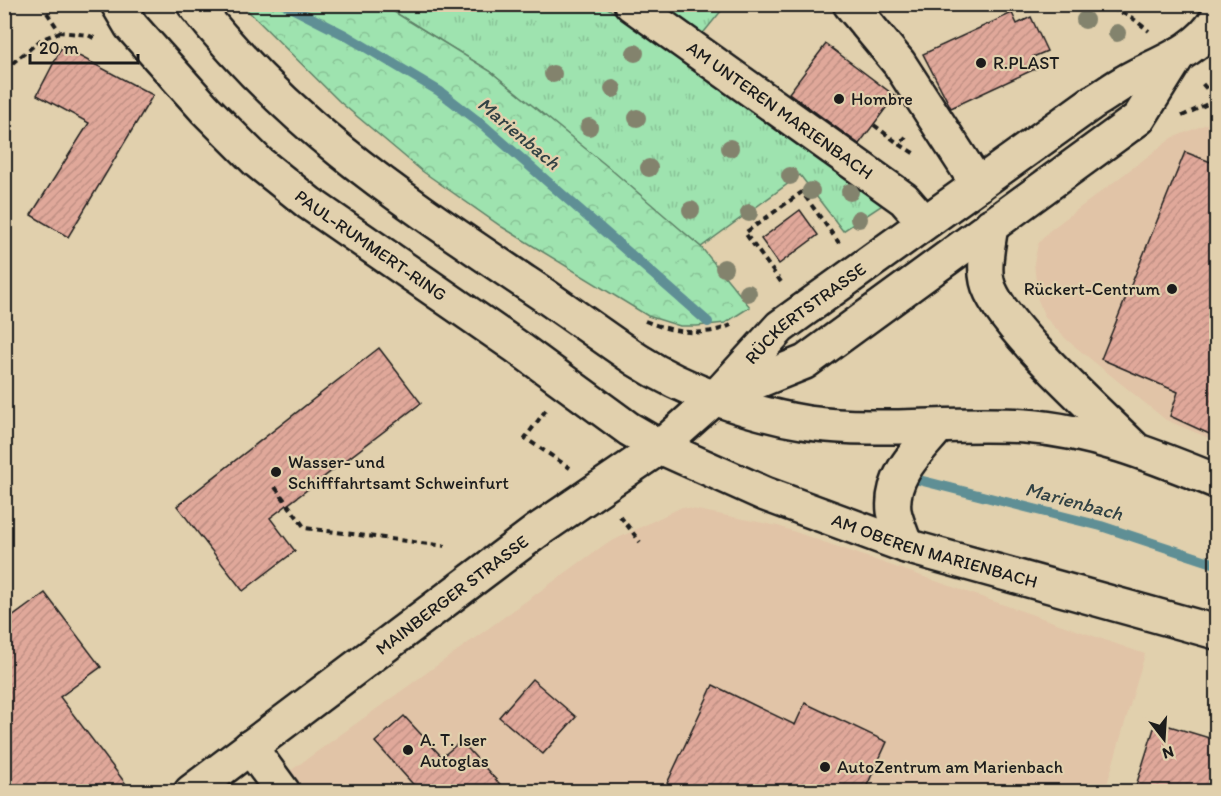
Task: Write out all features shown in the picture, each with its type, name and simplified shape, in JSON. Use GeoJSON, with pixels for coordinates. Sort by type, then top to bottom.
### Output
{"type":"FeatureCollection","features":[{"type":"Feature","properties":{"kind":"main road","name":"PAUL-RUMMERT-RING"},"geometry":{"type":"LineString","coordinates":[[118,4],[131,26],[205,109],[258,162],[300,196],[629,429],[660,447]]}},
{"type":"Feature","properties":{"kind":"main road"},"geometry":{"type":"LineString","coordinates":[[195,4],[232,52],[275,96],[388,190],[640,362],[714,399],[807,423],[938,427],[1024,426],[1088,435],[1133,447],[1216,481]]}},
{"type":"Feature","properties":{"kind":"main road","name":"AM UNTEREN MARIENBACH"},"geometry":{"type":"LineString","coordinates":[[631,4],[904,199],[924,222]]}},
{"type":"Feature","properties":{"kind":"main road"},"geometry":{"type":"LineString","coordinates":[[850,4],[899,63],[978,185]]}},
{"type":"Feature","properties":{"kind":"main road","name":"RÜCKERTSTRASSE"},"geometry":{"type":"LineString","coordinates":[[714,399],[780,327],[924,222],[1125,81],[1179,54],[1214,29]]}},
{"type":"Feature","properties":{"kind":"main road","name":"RÜCKERTSTRASSE"},"geometry":{"type":"LineString","coordinates":[[714,399],[805,362],[1139,118],[1179,54]]}},
{"type":"Feature","properties":{"kind":"main road"},"geometry":{"type":"LineString","coordinates":[[991,225],[986,263],[987,281],[996,302],[1027,341],[1133,447]]}},
{"type":"Feature","properties":{"kind":"main road","name":"MAINBERGER STRASSE"},"geometry":{"type":"LineString","coordinates":[[190,792],[527,537],[660,447],[714,399]]}},
{"type":"Feature","properties":{"kind":"main road"},"geometry":{"type":"LineString","coordinates":[[906,546],[894,511],[898,479],[938,427]]}},
{"type":"Feature","properties":{"kind":"main road","name":"AM OBEREN MARIENBACH"},"geometry":{"type":"LineString","coordinates":[[660,447],[765,494],[906,546],[1216,632]]}},
{"type":"Feature","properties":{"kind":"main road"},"geometry":{"type":"LineString","coordinates":[[250,747],[283,792]]}},
{"type":"Feature","properties":{"kind":"path"},"geometry":{"type":"LineString","coordinates":[[1102,4],[1131,17],[1179,54]]}},
{"type":"Feature","properties":{"kind":"path"},"geometry":{"type":"LineString","coordinates":[[4,70],[42,39],[60,32]]}},
{"type":"Feature","properties":{"kind":"path"},"geometry":{"type":"LineString","coordinates":[[786,289],[746,233],[802,192],[841,246]]}},
{"type":"Feature","properties":{"kind":"path"},"geometry":{"type":"LineString","coordinates":[[643,320],[693,333],[713,332],[736,323]]}},
{"type":"Feature","properties":{"kind":"path"},"geometry":{"type":"LineString","coordinates":[[275,487],[305,528],[445,546]]}},
{"type":"Feature","properties":{"kind":"shaded area"},"geometry":{"type":"Polygon","coordinates":[[[1216,120],[1216,441],[1166,420],[1067,340],[1045,317],[1038,300],[1034,263],[1038,244],[1049,231],[1172,138],[1216,120]]]}},
{"type":"Feature","properties":{"kind":"shaded area"},"geometry":{"type":"Polygon","coordinates":[[[682,507],[778,526],[1145,654],[1105,791],[261,792],[604,545],[682,507]]]}},
{"type":"Feature","properties":{"kind":"green space"},"geometry":{"type":"Polygon","coordinates":[[[242,5],[383,5],[490,71],[607,166],[701,247],[750,307],[725,323],[697,326],[680,326],[648,316],[502,227],[422,171],[340,102],[242,5]]]}},
{"type":"Feature","properties":{"kind":"green space"},"geometry":{"type":"Polygon","coordinates":[[[383,5],[603,5],[737,92],[887,202],[843,231],[800,175],[701,247],[490,71],[383,5]]]}},
{"type":"Feature","properties":{"kind":"green space"},"geometry":{"type":"Polygon","coordinates":[[[651,5],[726,5],[700,37],[651,5]]]}},
{"type":"Feature","properties":{"kind":"building","name":"R.PLAST"},"geometry":{"type":"Polygon","coordinates":[[[1012,13],[1017,24],[1031,17],[1047,51],[1033,57],[1037,68],[951,108],[923,54],[1012,13]]]}},
{"type":"Feature","properties":{"kind":"building","name":"Hombre"},"geometry":{"type":"Polygon","coordinates":[[[826,44],[895,96],[859,144],[789,93],[826,44]]]}},
{"type":"Feature","properties":{"kind":"building"},"geometry":{"type":"Polygon","coordinates":[[[62,47],[153,95],[68,237],[31,215],[89,123],[37,95],[62,47]]]}},
{"type":"Feature","properties":{"kind":"building","name":"Rückert-Centrum"},"geometry":{"type":"Polygon","coordinates":[[[1185,152],[1216,164],[1216,437],[1170,416],[1178,392],[1101,359],[1185,152]]]}},
{"type":"Feature","properties":{"kind":"building"},"geometry":{"type":"Polygon","coordinates":[[[800,210],[818,235],[779,264],[761,239],[800,210]]]}},
{"type":"Feature","properties":{"kind":"building","name":"Wasser- und Schifffahrtsamt Schweinfurt"},"geometry":{"type":"Polygon","coordinates":[[[379,348],[421,403],[270,518],[295,551],[243,591],[177,506],[379,348]]]}},
{"type":"Feature","properties":{"kind":"building"},"geometry":{"type":"Polygon","coordinates":[[[45,593],[101,667],[60,697],[132,792],[14,792],[4,779],[4,623],[45,593]]]}},
{"type":"Feature","properties":{"kind":"building"},"geometry":{"type":"Polygon","coordinates":[[[532,679],[576,717],[543,754],[499,717],[532,679]]]}},
{"type":"Feature","properties":{"kind":"building"},"geometry":{"type":"Polygon","coordinates":[[[713,685],[795,725],[805,703],[887,742],[864,792],[663,792],[713,685]]]}},
{"type":"Feature","properties":{"kind":"building","name":"A. T. Iser Autoglas"},"geometry":{"type":"Polygon","coordinates":[[[404,716],[442,757],[461,741],[507,792],[420,792],[375,742],[404,716]]]}},
{"type":"Feature","properties":{"kind":"building"},"geometry":{"type":"Polygon","coordinates":[[[1156,722],[1216,740],[1216,792],[1134,792],[1156,722]]]}},
{"type":"Feature","properties":{"kind":"waterway","name":"Marienbach"},"geometry":{"type":"LineString","coordinates":[[284,4],[345,35],[439,91],[484,126],[708,322]]}},
{"type":"Feature","properties":{"kind":"waterway","name":"Marienbach"},"geometry":{"type":"LineString","coordinates":[[919,480],[1101,526],[1216,564]]}},
{"type":"Feature","properties":{"kind":"place","name":"R.PLAST"},"geometry":{"type":"Point","coordinates":[981,63]}},
{"type":"Feature","properties":{"kind":"place","name":"Hombre"},"geometry":{"type":"Point","coordinates":[839,99]}},
{"type":"Feature","properties":{"kind":"place","name":"Rückert-Centrum"},"geometry":{"type":"Point","coordinates":[1172,289]}},
{"type":"Feature","properties":{"kind":"place","name":"Wasser- und Schifffahrtsamt Schweinfurt"},"geometry":{"type":"Point","coordinates":[276,472]}},
{"type":"Feature","properties":{"kind":"place","name":"A. T. Iser Autoglas"},"geometry":{"type":"Point","coordinates":[408,750]}},
{"type":"Feature","properties":{"kind":"place","name":"AutoZentrum am Marienbach"},"geometry":{"type":"Point","coordinates":[825,767]}}]}
